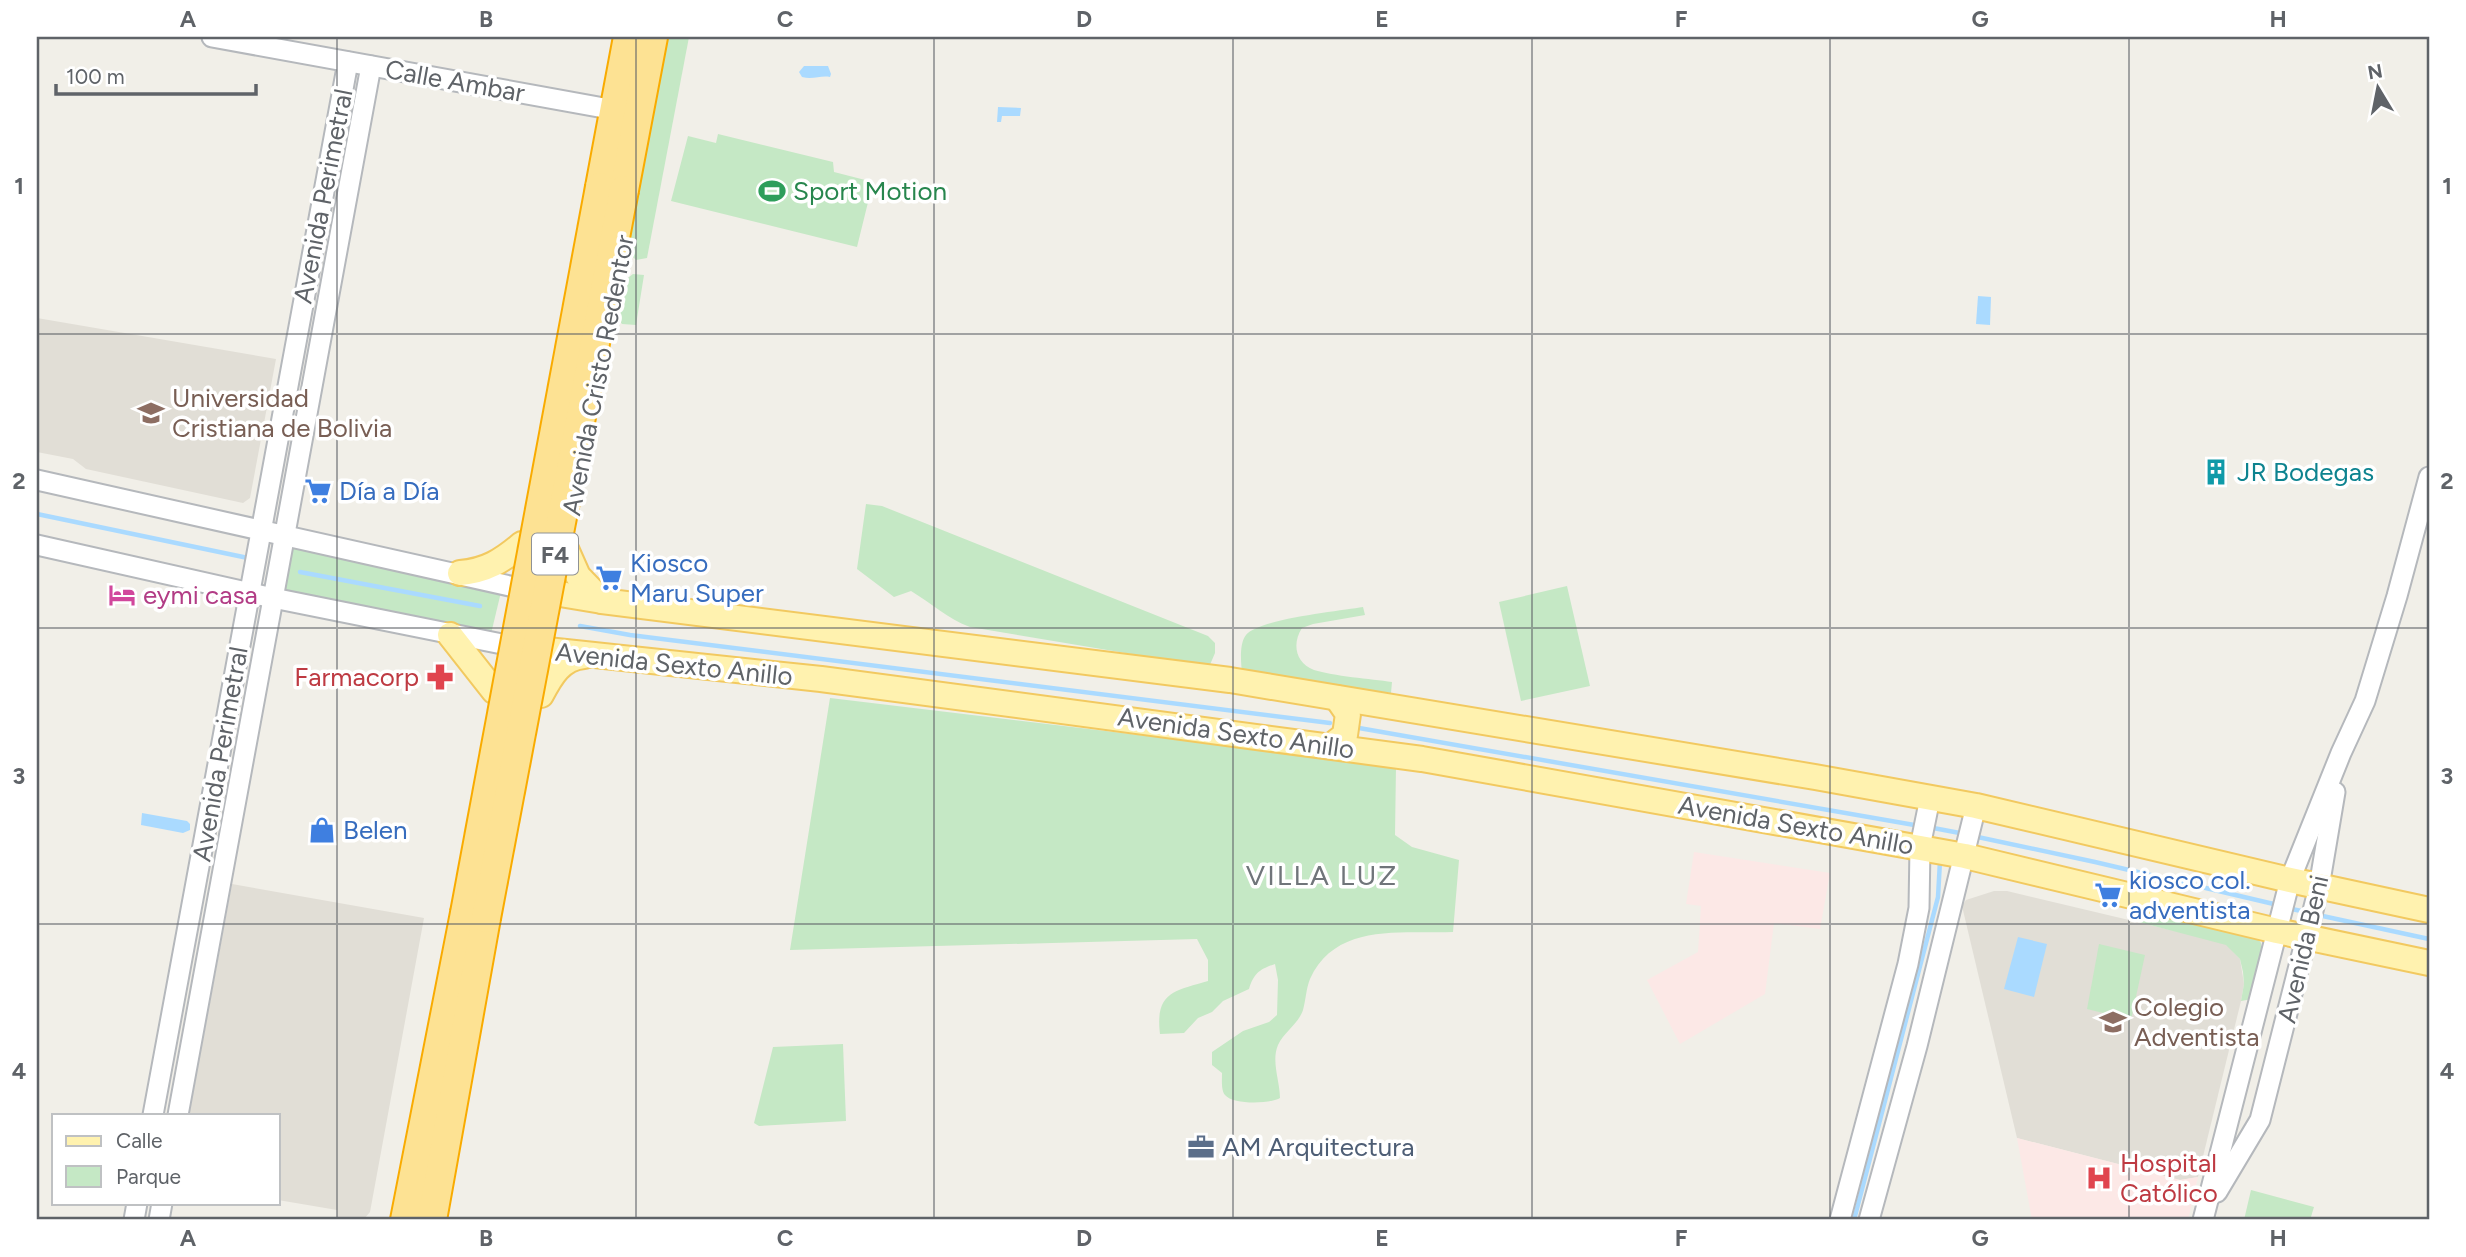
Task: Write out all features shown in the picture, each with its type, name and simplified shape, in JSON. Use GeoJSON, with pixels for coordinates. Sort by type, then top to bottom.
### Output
{"type":"FeatureCollection","features":[{"type":"Feature","properties":{"kind":"highway","name":"Avenida Cristo Redentor"},"geometry":{"type":"LineString","coordinates":[[405,1220],[476,916],[612,189],[628,37]]}},
{"type":"Feature","properties":{"kind":"highway","name":"Avenida Cristo Redentor"},"geometry":{"type":"LineString","coordinates":[[621,122],[653,37]]}},
{"type":"Feature","properties":{"kind":"highway","name":"Avenida Cristo Redentor"},"geometry":{"type":"LineString","coordinates":[[432,1220],[470,947]]}},
{"type":"Feature","properties":{"kind":"main road","name":"Avenida Cristo Redentor"},"geometry":{"type":"LineString","coordinates":[[621,122],[635,174],[596,397],[497,925],[470,947],[454,918],[502,644],[593,168],[621,122]]}},
{"type":"Feature","properties":{"kind":"main road"},"geometry":{"type":"LineString","coordinates":[[460,573],[477,572],[493,566],[522,544],[532,564],[541,568],[550,566],[566,549],[578,576],[603,601]]}},
{"type":"Feature","properties":{"kind":"main road"},"geometry":{"type":"LineString","coordinates":[[514,587],[558,593]]}},
{"type":"Feature","properties":{"kind":"main road","name":"Avenida Sexto Anillo"},"geometry":{"type":"LineString","coordinates":[[558,593],[603,601],[1230,680],[1375,704],[1975,812],[2318,891],[2429,910]]}},
{"type":"Feature","properties":{"kind":"main road"},"geometry":{"type":"LineString","coordinates":[[450,635],[494,691],[507,675],[524,671],[533,676],[541,695]]}},
{"type":"Feature","properties":{"kind":"main road","name":"Avenida Sexto Anillo"},"geometry":{"type":"LineString","coordinates":[[502,644],[821,679],[1331,746],[1921,841],[1967,849],[2429,963]]}},
{"type":"Feature","properties":{"kind":"main road"},"geometry":{"type":"LineString","coordinates":[[541,695],[551,676],[561,665],[573,657],[588,655]]}},
{"type":"Feature","properties":{"kind":"main road"},"geometry":{"type":"LineString","coordinates":[[1331,746],[1345,734],[1348,714],[1337,698]]}},
{"type":"Feature","properties":{"kind":"main road"},"geometry":{"type":"LineString","coordinates":[[1367,751],[1356,735],[1360,717],[1375,704]]}},
{"type":"Feature","properties":{"kind":"street","name":"Calle Ambar"},"geometry":{"type":"LineString","coordinates":[[212,37],[372,66],[621,122]]}},
{"type":"Feature","properties":{"kind":"street","name":"Avenida Perimetral"},"geometry":{"type":"LineString","coordinates":[[153,1114],[348,62]]}},
{"type":"Feature","properties":{"kind":"street","name":"Avenida Perimetral"},"geometry":{"type":"LineString","coordinates":[[178,1114],[372,66]]}},
{"type":"Feature","properties":{"kind":"street","name":"Avenida Beni"},"geometry":{"type":"LineString","coordinates":[[2205,1216],[2290,883],[2365,701],[2429,477]]}},
{"type":"Feature","properties":{"kind":"street"},"geometry":{"type":"LineString","coordinates":[[37,480],[514,587]]}},
{"type":"Feature","properties":{"kind":"street","name":"Avenida Sexto Anillo"},"geometry":{"type":"LineString","coordinates":[[37,545],[273,598],[502,644]]}},
{"type":"Feature","properties":{"kind":"street"},"geometry":{"type":"LineString","coordinates":[[233,686],[256,690]]}},
{"type":"Feature","properties":{"kind":"street","name":"Avenida Beni"},"geometry":{"type":"LineString","coordinates":[[2205,1216],[2260,1120],[2318,891],[2342,753]]}},
{"type":"Feature","properties":{"kind":"street"},"geometry":{"type":"LineString","coordinates":[[1840,1220],[1908,964],[1919,908],[1921,841],[1929,804]]}},
{"type":"Feature","properties":{"kind":"street"},"geometry":{"type":"LineString","coordinates":[[1869,1220],[1917,1046],[1975,812]]}},
{"type":"Feature","properties":{"kind":"street"},"geometry":{"type":"LineString","coordinates":[[205,834],[229,838]]}},
{"type":"Feature","properties":{"kind":"street"},"geometry":{"type":"LineString","coordinates":[[178,980],[202,983]]}},
{"type":"Feature","properties":{"kind":"shaded area","name":"Universidad Cristiana de Bolivia"},"geometry":{"type":"Polygon","coordinates":[[[37,318],[276,359],[250,498],[243,503],[86,469],[73,459],[37,452],[37,318]]]}},
{"type":"Feature","properties":{"kind":"shaded area"},"geometry":{"type":"Polygon","coordinates":[[[1694,852],[1830,873],[1820,929],[1774,923],[1765,994],[1680,1044],[1647,980],[1698,952],[1701,906],[1686,904],[1694,852]]]}},
{"type":"Feature","properties":{"kind":"shaded area"},"geometry":{"type":"Polygon","coordinates":[[[232,884],[424,918],[370,1212],[364,1219],[337,1217],[337,1210],[280,1200],[280,1114],[189,1114],[232,884]]]}},
{"type":"Feature","properties":{"kind":"shaded area","name":"Colegio Adventista"},"geometry":{"type":"Polygon","coordinates":[[[1994,891],[2007,891],[2209,939],[2226,944],[2240,959],[2244,984],[2241,1001],[2198,1177],[2180,1180],[2017,1138],[1962,906],[1966,900],[1994,891]]]}},
{"type":"Feature","properties":{"kind":"shaded area","name":"Hospital Católico"},"geometry":{"type":"Polygon","coordinates":[[[2017,1138],[2180,1180],[2198,1177],[2188,1220],[2032,1220],[2017,1138]]]}},
{"type":"Feature","properties":{"kind":"green space"},"geometry":{"type":"Polygon","coordinates":[[[668,37],[689,37],[647,258],[636,260],[627,247],[668,37]]]}},
{"type":"Feature","properties":{"kind":"green space","name":"Sport Motion"},"geometry":{"type":"Polygon","coordinates":[[[718,134],[833,162],[834,172],[873,182],[857,247],[671,201],[688,136],[716,143],[718,134]]]}},
{"type":"Feature","properties":{"kind":"green space"},"geometry":{"type":"Polygon","coordinates":[[[633,274],[644,275],[636,325],[622,324],[617,308],[624,281],[633,274]]]}},
{"type":"Feature","properties":{"kind":"green space"},"geometry":{"type":"Polygon","coordinates":[[[866,504],[882,506],[1208,636],[1215,643],[1215,653],[1209,667],[970,627],[911,591],[894,597],[857,569],[866,504]]]}},
{"type":"Feature","properties":{"kind":"green space"},"geometry":{"type":"Polygon","coordinates":[[[292,545],[501,592],[490,638],[282,591],[292,545]]]}},
{"type":"Feature","properties":{"kind":"green space"},"geometry":{"type":"Polygon","coordinates":[[[1567,586],[1590,686],[1521,701],[1499,602],[1567,586]]]}},
{"type":"Feature","properties":{"kind":"green space"},"geometry":{"type":"Polygon","coordinates":[[[1363,607],[1365,615],[1302,628],[1297,640],[1297,652],[1303,663],[1314,670],[1392,682],[1391,693],[1242,673],[1242,643],[1246,635],[1254,629],[1282,620],[1363,607]]]}},
{"type":"Feature","properties":{"kind":"green space"},"geometry":{"type":"Polygon","coordinates":[[[830,698],[1396,766],[1395,835],[1412,847],[1459,860],[1453,932],[1372,935],[1336,948],[1321,961],[1310,979],[1301,1015],[1281,1040],[1276,1051],[1280,1098],[1260,1102],[1236,1101],[1225,1095],[1222,1073],[1212,1065],[1212,1052],[1243,1031],[1269,1022],[1277,1015],[1278,980],[1275,964],[1258,972],[1249,989],[1223,1001],[1212,1012],[1198,1018],[1184,1033],[1160,1034],[1159,1020],[1164,1001],[1177,991],[1208,981],[1208,960],[1197,939],[790,950],[830,698]]]}},
{"type":"Feature","properties":{"kind":"green space"},"geometry":{"type":"Polygon","coordinates":[[[2160,909],[2255,935],[2262,950],[2252,999],[2241,1001],[2244,984],[2240,959],[2226,945],[2135,921],[2160,909]]]}},
{"type":"Feature","properties":{"kind":"green space"},"geometry":{"type":"Polygon","coordinates":[[[2099,944],[2145,955],[2131,1020],[2087,1009],[2099,944]]]}},
{"type":"Feature","properties":{"kind":"green space"},"geometry":{"type":"Polygon","coordinates":[[[843,1044],[846,1121],[759,1126],[754,1123],[773,1047],[843,1044]]]}},
{"type":"Feature","properties":{"kind":"green space"},"geometry":{"type":"Polygon","coordinates":[[[2251,1190],[2314,1207],[2310,1220],[2244,1220],[2251,1190]]]}},
{"type":"Feature","properties":{"kind":"water"},"geometry":{"type":"Polygon","coordinates":[[[804,66],[828,66],[830,77],[802,77],[799,72],[804,66]]]}},
{"type":"Feature","properties":{"kind":"water"},"geometry":{"type":"Polygon","coordinates":[[[998,107],[1021,108],[1020,116],[1002,116],[1001,122],[997,122],[998,107]]]}},
{"type":"Feature","properties":{"kind":"water"},"geometry":{"type":"Polygon","coordinates":[[[1978,296],[1991,297],[1990,325],[1976,324],[1978,296]]]}},
{"type":"Feature","properties":{"kind":"water"},"geometry":{"type":"Polygon","coordinates":[[[142,813],[187,821],[190,830],[183,833],[141,825],[142,813]]]}},
{"type":"Feature","properties":{"kind":"water"},"geometry":{"type":"Polygon","coordinates":[[[2018,937],[2047,944],[2034,997],[2004,989],[2018,937]]]}},
{"type":"Feature","properties":{"kind":"waterway"},"geometry":{"type":"LineString","coordinates":[[37,514],[248,558]]}},
{"type":"Feature","properties":{"kind":"waterway"},"geometry":{"type":"LineString","coordinates":[[300,572],[480,606]]}},
{"type":"Feature","properties":{"kind":"waterway"},"geometry":{"type":"LineString","coordinates":[[580,626],[630,635],[1330,723]]}},
{"type":"Feature","properties":{"kind":"waterway"},"geometry":{"type":"LineString","coordinates":[[1359,728],[1920,826]]}},
{"type":"Feature","properties":{"kind":"waterway"},"geometry":{"type":"LineString","coordinates":[[1928,827],[1965,834]]}},
{"type":"Feature","properties":{"kind":"waterway"},"geometry":{"type":"LineString","coordinates":[[1973,836],[2278,905]]}},
{"type":"Feature","properties":{"kind":"waterway"},"geometry":{"type":"LineString","coordinates":[[1854,1220],[1938,897],[1940,861]]}},
{"type":"Feature","properties":{"kind":"waterway"},"geometry":{"type":"LineString","coordinates":[[2287,908],[2306,912]]}},
{"type":"Feature","properties":{"kind":"waterway"},"geometry":{"type":"LineString","coordinates":[[2318,915],[2429,939]]}},
{"type":"Feature","properties":{"kind":"place","name":"Sport Motion"},"geometry":{"type":"Point","coordinates":[772,191]}},
{"type":"Feature","properties":{"kind":"place","name":"Universidad Cristiana de Bolivia"},"geometry":{"type":"Point","coordinates":[151,413]}},
{"type":"Feature","properties":{"kind":"place","name":"JR Bodegas"},"geometry":{"type":"Point","coordinates":[2216,472]}},
{"type":"Feature","properties":{"kind":"place","name":"Día a Día"},"geometry":{"type":"Point","coordinates":[318,491]}},
{"type":"Feature","properties":{"kind":"place","name":"Kiosco Maru Super"},"geometry":{"type":"Point","coordinates":[609,578]}},
{"type":"Feature","properties":{"kind":"place","name":"eymi casa"},"geometry":{"type":"Point","coordinates":[122,595]}},
{"type":"Feature","properties":{"kind":"place","name":"Farmacorp"},"geometry":{"type":"Point","coordinates":[440,677]}},
{"type":"Feature","properties":{"kind":"place","name":"Belen"},"geometry":{"type":"Point","coordinates":[322,830]}},
{"type":"Feature","properties":{"kind":"place","name":"kiosco col. adventista"},"geometry":{"type":"Point","coordinates":[2108,895]}},
{"type":"Feature","properties":{"kind":"place","name":"Colegio Adventista"},"geometry":{"type":"Point","coordinates":[2113,1022]}},
{"type":"Feature","properties":{"kind":"place","name":"AM Arquitectura"},"geometry":{"type":"Point","coordinates":[1201,1147]}},
{"type":"Feature","properties":{"kind":"place","name":"Hospital Católico"},"geometry":{"type":"Point","coordinates":[2099,1178]}},
{"type":"Feature","properties":{"kind":"district","name":"VILLA LUZ"},"geometry":{"type":"Point","coordinates":[1322,875]}}]}
